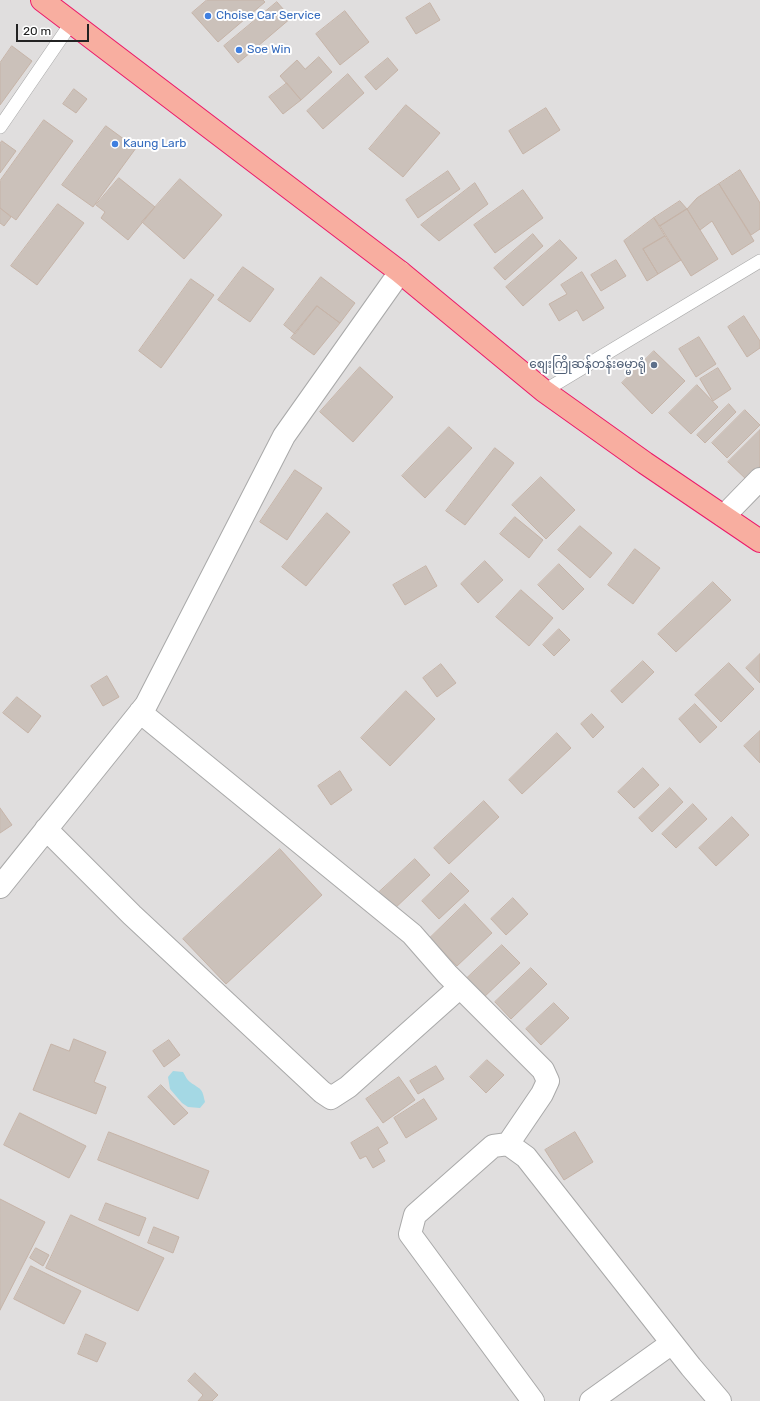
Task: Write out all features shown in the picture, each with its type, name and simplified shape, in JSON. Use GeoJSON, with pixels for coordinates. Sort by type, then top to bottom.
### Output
{"type":"FeatureCollection","features":[{"type":"Feature","properties":{"kind":"highway"},"geometry":{"type":"LineString","coordinates":[[42,0],[400,272],[544,391],[645,463],[760,541]]}},
{"type":"Feature","properties":{"kind":"street"},"geometry":{"type":"LineString","coordinates":[[0,887],[146,705],[284,436],[400,272]]}},
{"type":"Feature","properties":{"kind":"street"},"geometry":{"type":"LineString","coordinates":[[724,516],[760,479]]}},
{"type":"Feature","properties":{"kind":"street"},"geometry":{"type":"LineString","coordinates":[[140,712],[412,934],[447,974],[544,1070],[548,1080],[542,1094],[508,1144]]}},
{"type":"Feature","properties":{"kind":"street"},"geometry":{"type":"LineString","coordinates":[[46,829],[132,915],[322,1092],[331,1098],[348,1087],[460,987]]}},
{"type":"Feature","properties":{"kind":"street"},"geometry":{"type":"LineString","coordinates":[[533,1401],[410,1234],[416,1215],[493,1146],[508,1144],[526,1158],[691,1367],[720,1401]]}},
{"type":"Feature","properties":{"kind":"street"},"geometry":{"type":"LineString","coordinates":[[591,1401],[672,1343]]}},
{"type":"Feature","properties":{"kind":"lane"},"geometry":{"type":"LineString","coordinates":[[0,127],[72,22]]}},
{"type":"Feature","properties":{"kind":"lane"},"geometry":{"type":"LineString","coordinates":[[544,391],[760,261]]}},
{"type":"Feature","properties":{"kind":"shaded area"},"geometry":{"type":"Polygon","coordinates":[[[0,0],[760,0],[760,1401],[0,1401],[0,0]]]}},
{"type":"Feature","properties":{"kind":"water"},"geometry":{"type":"Polygon","coordinates":[[[173,1071],[183,1072],[189,1081],[202,1091],[205,1102],[200,1108],[188,1107],[182,1103],[170,1089],[168,1077],[173,1071]]]}},
{"type":"Feature","properties":{"kind":"building"},"geometry":{"type":"Polygon","coordinates":[[[207,0],[263,0],[265,2],[218,42],[192,13],[207,0]]]}},
{"type":"Feature","properties":{"kind":"building"},"geometry":{"type":"Polygon","coordinates":[[[277,2],[291,18],[238,63],[224,46],[277,2]]]}},
{"type":"Feature","properties":{"kind":"building"},"geometry":{"type":"Polygon","coordinates":[[[430,3],[440,20],[416,34],[406,18],[430,3]]]}},
{"type":"Feature","properties":{"kind":"building"},"geometry":{"type":"Polygon","coordinates":[[[345,11],[369,42],[340,65],[316,34],[345,11]]]}},
{"type":"Feature","properties":{"kind":"building"},"geometry":{"type":"Polygon","coordinates":[[[12,46],[32,61],[0,105],[0,63],[12,46]]]}},
{"type":"Feature","properties":{"kind":"building"},"geometry":{"type":"Polygon","coordinates":[[[319,57],[332,72],[301,100],[280,76],[297,60],[305,69],[319,57]]]}},
{"type":"Feature","properties":{"kind":"building"},"geometry":{"type":"Polygon","coordinates":[[[388,58],[398,70],[376,90],[365,77],[388,58]]]}},
{"type":"Feature","properties":{"kind":"building"},"geometry":{"type":"Polygon","coordinates":[[[348,74],[364,93],[323,129],[307,111],[348,74]]]}},
{"type":"Feature","properties":{"kind":"building"},"geometry":{"type":"Polygon","coordinates":[[[287,83],[301,100],[283,114],[269,97],[287,83]]]}},
{"type":"Feature","properties":{"kind":"building"},"geometry":{"type":"Polygon","coordinates":[[[74,89],[87,99],[76,113],[63,104],[74,89]]]}},
{"type":"Feature","properties":{"kind":"building"},"geometry":{"type":"Polygon","coordinates":[[[406,105],[440,133],[403,177],[369,149],[406,105]]]}},
{"type":"Feature","properties":{"kind":"building"},"geometry":{"type":"Polygon","coordinates":[[[546,108],[560,130],[523,154],[509,131],[546,108]]]}},
{"type":"Feature","properties":{"kind":"building"},"geometry":{"type":"Polygon","coordinates":[[[44,120],[73,141],[16,220],[0,208],[0,181],[44,120]]]}},
{"type":"Feature","properties":{"kind":"building"},"geometry":{"type":"Polygon","coordinates":[[[106,126],[136,148],[93,207],[62,185],[106,126]]]}},
{"type":"Feature","properties":{"kind":"building"},"geometry":{"type":"Polygon","coordinates":[[[2,141],[16,151],[0,173],[0,144],[2,141]]]}},
{"type":"Feature","properties":{"kind":"building"},"geometry":{"type":"Polygon","coordinates":[[[740,170],[760,203],[760,229],[751,235],[719,184],[740,170]]]}},
{"type":"Feature","properties":{"kind":"building"},"geometry":{"type":"Polygon","coordinates":[[[448,171],[460,189],[418,218],[406,200],[448,171]]]}},
{"type":"Feature","properties":{"kind":"building"},"geometry":{"type":"Polygon","coordinates":[[[119,178],[155,207],[128,240],[101,218],[105,212],[96,205],[119,178]]]}},
{"type":"Feature","properties":{"kind":"building"},"geometry":{"type":"Polygon","coordinates":[[[180,179],[222,215],[184,259],[142,222],[180,179]]]}},
{"type":"Feature","properties":{"kind":"building"},"geometry":{"type":"Polygon","coordinates":[[[475,183],[488,204],[439,241],[421,225],[475,183]]]}},
{"type":"Feature","properties":{"kind":"building"},"geometry":{"type":"Polygon","coordinates":[[[719,184],[754,241],[732,255],[712,221],[700,230],[687,209],[697,198],[719,184]]]}},
{"type":"Feature","properties":{"kind":"building"},"geometry":{"type":"Polygon","coordinates":[[[523,190],[543,218],[495,253],[474,225],[523,190]]]}},
{"type":"Feature","properties":{"kind":"building"},"geometry":{"type":"Polygon","coordinates":[[[680,201],[687,209],[660,226],[654,218],[680,201]]]}},
{"type":"Feature","properties":{"kind":"building"},"geometry":{"type":"Polygon","coordinates":[[[58,204],[84,223],[37,285],[11,266],[58,204]]]}},
{"type":"Feature","properties":{"kind":"building"},"geometry":{"type":"Polygon","coordinates":[[[0,208],[11,217],[4,226],[0,223],[0,208]]]}},
{"type":"Feature","properties":{"kind":"building"},"geometry":{"type":"Polygon","coordinates":[[[687,209],[718,259],[691,276],[660,226],[687,209]]]}},
{"type":"Feature","properties":{"kind":"building"},"geometry":{"type":"Polygon","coordinates":[[[654,218],[665,236],[643,249],[658,274],[647,281],[624,241],[654,218]]]}},
{"type":"Feature","properties":{"kind":"building"},"geometry":{"type":"Polygon","coordinates":[[[533,234],[543,246],[505,280],[494,268],[533,234]]]}},
{"type":"Feature","properties":{"kind":"building"},"geometry":{"type":"Polygon","coordinates":[[[665,236],[681,260],[658,274],[643,249],[665,236]]]}},
{"type":"Feature","properties":{"kind":"building"},"geometry":{"type":"Polygon","coordinates":[[[560,240],[577,258],[523,306],[506,287],[560,240]]]}},
{"type":"Feature","properties":{"kind":"building"},"geometry":{"type":"Polygon","coordinates":[[[616,260],[626,276],[601,291],[591,275],[616,260]]]}},
{"type":"Feature","properties":{"kind":"building"},"geometry":{"type":"Polygon","coordinates":[[[243,267],[274,289],[250,322],[218,300],[243,267]]]}},
{"type":"Feature","properties":{"kind":"building"},"geometry":{"type":"Polygon","coordinates":[[[582,272],[604,308],[583,321],[577,310],[559,321],[549,304],[567,294],[561,285],[582,272]]]}},
{"type":"Feature","properties":{"kind":"building"},"geometry":{"type":"Polygon","coordinates":[[[321,277],[355,303],[340,323],[317,306],[295,334],[284,325],[321,277]]]}},
{"type":"Feature","properties":{"kind":"building"},"geometry":{"type":"Polygon","coordinates":[[[191,279],[214,295],[161,368],[139,351],[191,279]]]}},
{"type":"Feature","properties":{"kind":"building"},"geometry":{"type":"Polygon","coordinates":[[[317,306],[340,323],[314,355],[291,338],[317,306]]]}},
{"type":"Feature","properties":{"kind":"building"},"geometry":{"type":"Polygon","coordinates":[[[744,316],[760,341],[760,348],[747,357],[728,327],[744,316]]]}},
{"type":"Feature","properties":{"kind":"building"},"geometry":{"type":"Polygon","coordinates":[[[699,337],[716,364],[696,377],[679,349],[699,337]]]}},
{"type":"Feature","properties":{"kind":"building"},"geometry":{"type":"Polygon","coordinates":[[[654,351],[685,381],[652,414],[622,383],[654,351]]]}},
{"type":"Feature","properties":{"kind":"building"},"geometry":{"type":"Polygon","coordinates":[[[360,367],[393,397],[353,442],[320,412],[360,367]]]}},
{"type":"Feature","properties":{"kind":"building"},"geometry":{"type":"Polygon","coordinates":[[[718,368],[731,389],[713,401],[700,379],[718,368]]]}},
{"type":"Feature","properties":{"kind":"building"},"geometry":{"type":"Polygon","coordinates":[[[697,385],[718,407],[691,434],[669,413],[697,385]]]}},
{"type":"Feature","properties":{"kind":"building"},"geometry":{"type":"Polygon","coordinates":[[[729,404],[736,412],[705,443],[697,435],[729,404]]]}},
{"type":"Feature","properties":{"kind":"building"},"geometry":{"type":"Polygon","coordinates":[[[745,410],[760,425],[727,458],[712,443],[745,410]]]}},
{"type":"Feature","properties":{"kind":"building"},"geometry":{"type":"Polygon","coordinates":[[[449,427],[472,448],[425,498],[402,476],[449,427]]]}},
{"type":"Feature","properties":{"kind":"building"},"geometry":{"type":"Polygon","coordinates":[[[760,430],[760,466],[747,480],[728,462],[760,430]]]}},
{"type":"Feature","properties":{"kind":"building"},"geometry":{"type":"Polygon","coordinates":[[[495,448],[514,463],[465,525],[446,511],[495,448]]]}},
{"type":"Feature","properties":{"kind":"building"},"geometry":{"type":"Polygon","coordinates":[[[295,470],[322,488],[287,540],[260,522],[295,470]]]}},
{"type":"Feature","properties":{"kind":"building"},"geometry":{"type":"Polygon","coordinates":[[[541,477],[575,510],[546,539],[512,505],[541,477]]]}},
{"type":"Feature","properties":{"kind":"building"},"geometry":{"type":"Polygon","coordinates":[[[327,513],[350,532],[306,586],[282,567],[327,513]]]}},
{"type":"Feature","properties":{"kind":"building"},"geometry":{"type":"Polygon","coordinates":[[[515,517],[543,540],[529,558],[500,534],[515,517]]]}},
{"type":"Feature","properties":{"kind":"building"},"geometry":{"type":"Polygon","coordinates":[[[580,526],[612,553],[590,578],[558,550],[580,526]]]}},
{"type":"Feature","properties":{"kind":"building"},"geometry":{"type":"Polygon","coordinates":[[[635,549],[660,568],[633,604],[608,585],[635,549]]]}},
{"type":"Feature","properties":{"kind":"building"},"geometry":{"type":"Polygon","coordinates":[[[485,561],[503,580],[478,603],[461,584],[485,561]]]}},
{"type":"Feature","properties":{"kind":"building"},"geometry":{"type":"Polygon","coordinates":[[[559,564],[584,589],[563,610],[538,585],[559,564]]]}},
{"type":"Feature","properties":{"kind":"building"},"geometry":{"type":"Polygon","coordinates":[[[426,566],[437,586],[405,605],[393,585],[426,566]]]}},
{"type":"Feature","properties":{"kind":"building"},"geometry":{"type":"Polygon","coordinates":[[[713,582],[731,600],[676,652],[658,634],[713,582]]]}},
{"type":"Feature","properties":{"kind":"building"},"geometry":{"type":"Polygon","coordinates":[[[521,590],[553,618],[529,646],[496,617],[521,590]]]}},
{"type":"Feature","properties":{"kind":"building"},"geometry":{"type":"Polygon","coordinates":[[[559,629],[570,640],[554,656],[543,645],[559,629]]]}},
{"type":"Feature","properties":{"kind":"building"},"geometry":{"type":"Polygon","coordinates":[[[760,654],[760,683],[746,668],[760,654]]]}},
{"type":"Feature","properties":{"kind":"building"},"geometry":{"type":"Polygon","coordinates":[[[643,661],[654,672],[622,703],[611,691],[643,661]]]}},
{"type":"Feature","properties":{"kind":"building"},"geometry":{"type":"Polygon","coordinates":[[[729,663],[754,689],[721,722],[695,695],[729,663]]]}},
{"type":"Feature","properties":{"kind":"building"},"geometry":{"type":"Polygon","coordinates":[[[441,664],[456,683],[437,697],[423,678],[441,664]]]}},
{"type":"Feature","properties":{"kind":"building"},"geometry":{"type":"Polygon","coordinates":[[[107,676],[119,697],[103,706],[91,686],[107,676]]]}},
{"type":"Feature","properties":{"kind":"building"},"geometry":{"type":"Polygon","coordinates":[[[406,691],[435,719],[390,766],[361,738],[406,691]]]}},
{"type":"Feature","properties":{"kind":"building"},"geometry":{"type":"Polygon","coordinates":[[[17,697],[41,716],[28,733],[3,713],[17,697]]]}},
{"type":"Feature","properties":{"kind":"building"},"geometry":{"type":"Polygon","coordinates":[[[695,704],[717,727],[700,743],[679,719],[695,704]]]}},
{"type":"Feature","properties":{"kind":"building"},"geometry":{"type":"Polygon","coordinates":[[[592,714],[604,727],[593,738],[581,724],[592,714]]]}},
{"type":"Feature","properties":{"kind":"building"},"geometry":{"type":"Polygon","coordinates":[[[760,731],[760,763],[744,746],[760,731]]]}},
{"type":"Feature","properties":{"kind":"building"},"geometry":{"type":"Polygon","coordinates":[[[557,733],[571,748],[522,794],[509,780],[557,733]]]}},
{"type":"Feature","properties":{"kind":"building"},"geometry":{"type":"Polygon","coordinates":[[[643,768],[659,785],[634,808],[618,792],[643,768]]]}},
{"type":"Feature","properties":{"kind":"building"},"geometry":{"type":"Polygon","coordinates":[[[340,771],[352,790],[331,805],[318,786],[340,771]]]}},
{"type":"Feature","properties":{"kind":"building"},"geometry":{"type":"Polygon","coordinates":[[[670,788],[683,802],[652,832],[639,818],[670,788]]]}},
{"type":"Feature","properties":{"kind":"building"},"geometry":{"type":"Polygon","coordinates":[[[484,801],[499,817],[449,864],[434,848],[484,801]]]}},
{"type":"Feature","properties":{"kind":"building"},"geometry":{"type":"Polygon","coordinates":[[[693,804],[707,819],[676,848],[662,834],[693,804]]]}},
{"type":"Feature","properties":{"kind":"building"},"geometry":{"type":"Polygon","coordinates":[[[0,808],[12,825],[0,833],[0,808]]]}},
{"type":"Feature","properties":{"kind":"building"},"geometry":{"type":"Polygon","coordinates":[[[732,817],[749,835],[716,866],[699,848],[732,817]]]}},
{"type":"Feature","properties":{"kind":"building"},"geometry":{"type":"Polygon","coordinates":[[[280,849],[322,895],[226,984],[183,939],[280,849]]]}},
{"type":"Feature","properties":{"kind":"building"},"geometry":{"type":"Polygon","coordinates":[[[415,859],[430,875],[392,911],[376,895],[415,859]]]}},
{"type":"Feature","properties":{"kind":"building"},"geometry":{"type":"Polygon","coordinates":[[[451,873],[469,891],[439,919],[422,901],[451,873]]]}},
{"type":"Feature","properties":{"kind":"building"},"geometry":{"type":"Polygon","coordinates":[[[513,898],[528,914],[506,935],[491,919],[513,898]]]}},
{"type":"Feature","properties":{"kind":"building"},"geometry":{"type":"Polygon","coordinates":[[[465,904],[492,933],[457,966],[430,938],[465,904]]]}},
{"type":"Feature","properties":{"kind":"building"},"geometry":{"type":"Polygon","coordinates":[[[502,945],[520,963],[482,999],[464,981],[502,945]]]}},
{"type":"Feature","properties":{"kind":"building"},"geometry":{"type":"Polygon","coordinates":[[[531,968],[547,984],[511,1019],[495,1002],[531,968]]]}},
{"type":"Feature","properties":{"kind":"building"},"geometry":{"type":"Polygon","coordinates":[[[554,1003],[569,1018],[541,1045],[526,1029],[554,1003]]]}},
{"type":"Feature","properties":{"kind":"building"},"geometry":{"type":"Polygon","coordinates":[[[74,1039],[106,1052],[94,1082],[106,1087],[96,1114],[33,1090],[51,1044],[69,1051],[74,1039]]]}},
{"type":"Feature","properties":{"kind":"building"},"geometry":{"type":"Polygon","coordinates":[[[169,1040],[180,1055],[164,1067],[153,1051],[169,1040]]]}},
{"type":"Feature","properties":{"kind":"building"},"geometry":{"type":"Polygon","coordinates":[[[487,1060],[504,1075],[486,1093],[470,1077],[487,1060]]]}},
{"type":"Feature","properties":{"kind":"building"},"geometry":{"type":"Polygon","coordinates":[[[436,1066],[444,1079],[418,1094],[410,1081],[436,1066]]]}},
{"type":"Feature","properties":{"kind":"building"},"geometry":{"type":"Polygon","coordinates":[[[399,1077],[415,1100],[383,1123],[366,1099],[399,1077]]]}},
{"type":"Feature","properties":{"kind":"building"},"geometry":{"type":"Polygon","coordinates":[[[161,1085],[188,1113],[174,1125],[148,1097],[161,1085]]]}},
{"type":"Feature","properties":{"kind":"building"},"geometry":{"type":"Polygon","coordinates":[[[424,1099],[437,1119],[406,1138],[394,1118],[424,1099]]]}},
{"type":"Feature","properties":{"kind":"building"},"geometry":{"type":"Polygon","coordinates":[[[20,1113],[86,1146],[69,1178],[4,1145],[20,1113]]]}},
{"type":"Feature","properties":{"kind":"building"},"geometry":{"type":"Polygon","coordinates":[[[378,1127],[388,1143],[378,1149],[385,1161],[373,1168],[366,1156],[360,1159],[351,1143],[378,1127]]]}},
{"type":"Feature","properties":{"kind":"building"},"geometry":{"type":"Polygon","coordinates":[[[109,1132],[209,1171],[198,1199],[98,1160],[109,1132]]]}},
{"type":"Feature","properties":{"kind":"building"},"geometry":{"type":"Polygon","coordinates":[[[575,1132],[593,1162],[564,1180],[545,1150],[575,1132]]]}},
{"type":"Feature","properties":{"kind":"building"},"geometry":{"type":"Polygon","coordinates":[[[0,1199],[45,1222],[0,1310],[0,1199]]]}},
{"type":"Feature","properties":{"kind":"building"},"geometry":{"type":"Polygon","coordinates":[[[106,1203],[146,1218],[139,1236],[99,1220],[106,1203]]]}},
{"type":"Feature","properties":{"kind":"building"},"geometry":{"type":"Polygon","coordinates":[[[71,1215],[164,1258],[138,1311],[46,1268],[71,1215]]]}},
{"type":"Feature","properties":{"kind":"building"},"geometry":{"type":"Polygon","coordinates":[[[154,1227],[179,1237],[173,1253],[148,1243],[154,1227]]]}},
{"type":"Feature","properties":{"kind":"building"},"geometry":{"type":"Polygon","coordinates":[[[36,1248],[49,1255],[43,1266],[30,1258],[36,1248]]]}},
{"type":"Feature","properties":{"kind":"building"},"geometry":{"type":"Polygon","coordinates":[[[31,1266],[81,1291],[64,1324],[14,1299],[31,1266]]]}},
{"type":"Feature","properties":{"kind":"building"},"geometry":{"type":"Polygon","coordinates":[[[86,1334],[106,1343],[97,1362],[78,1354],[86,1334]]]}},
{"type":"Feature","properties":{"kind":"building"},"geometry":{"type":"Polygon","coordinates":[[[195,1373],[218,1395],[212,1401],[198,1401],[203,1395],[188,1381],[195,1373]]]}},
{"type":"Feature","properties":{"kind":"place","name":"Choise Car Service"},"geometry":{"type":"Point","coordinates":[208,16]}},
{"type":"Feature","properties":{"kind":"place","name":"Soe Win"},"geometry":{"type":"Point","coordinates":[239,50]}},
{"type":"Feature","properties":{"kind":"place","name":"Kaung Larb"},"geometry":{"type":"Point","coordinates":[115,144]}},
{"type":"Feature","properties":{"kind":"place","name":"စျေးကြိုဆန်တန်းဓမ္မာရုံ"},"geometry":{"type":"Point","coordinates":[654,365]}}]}
